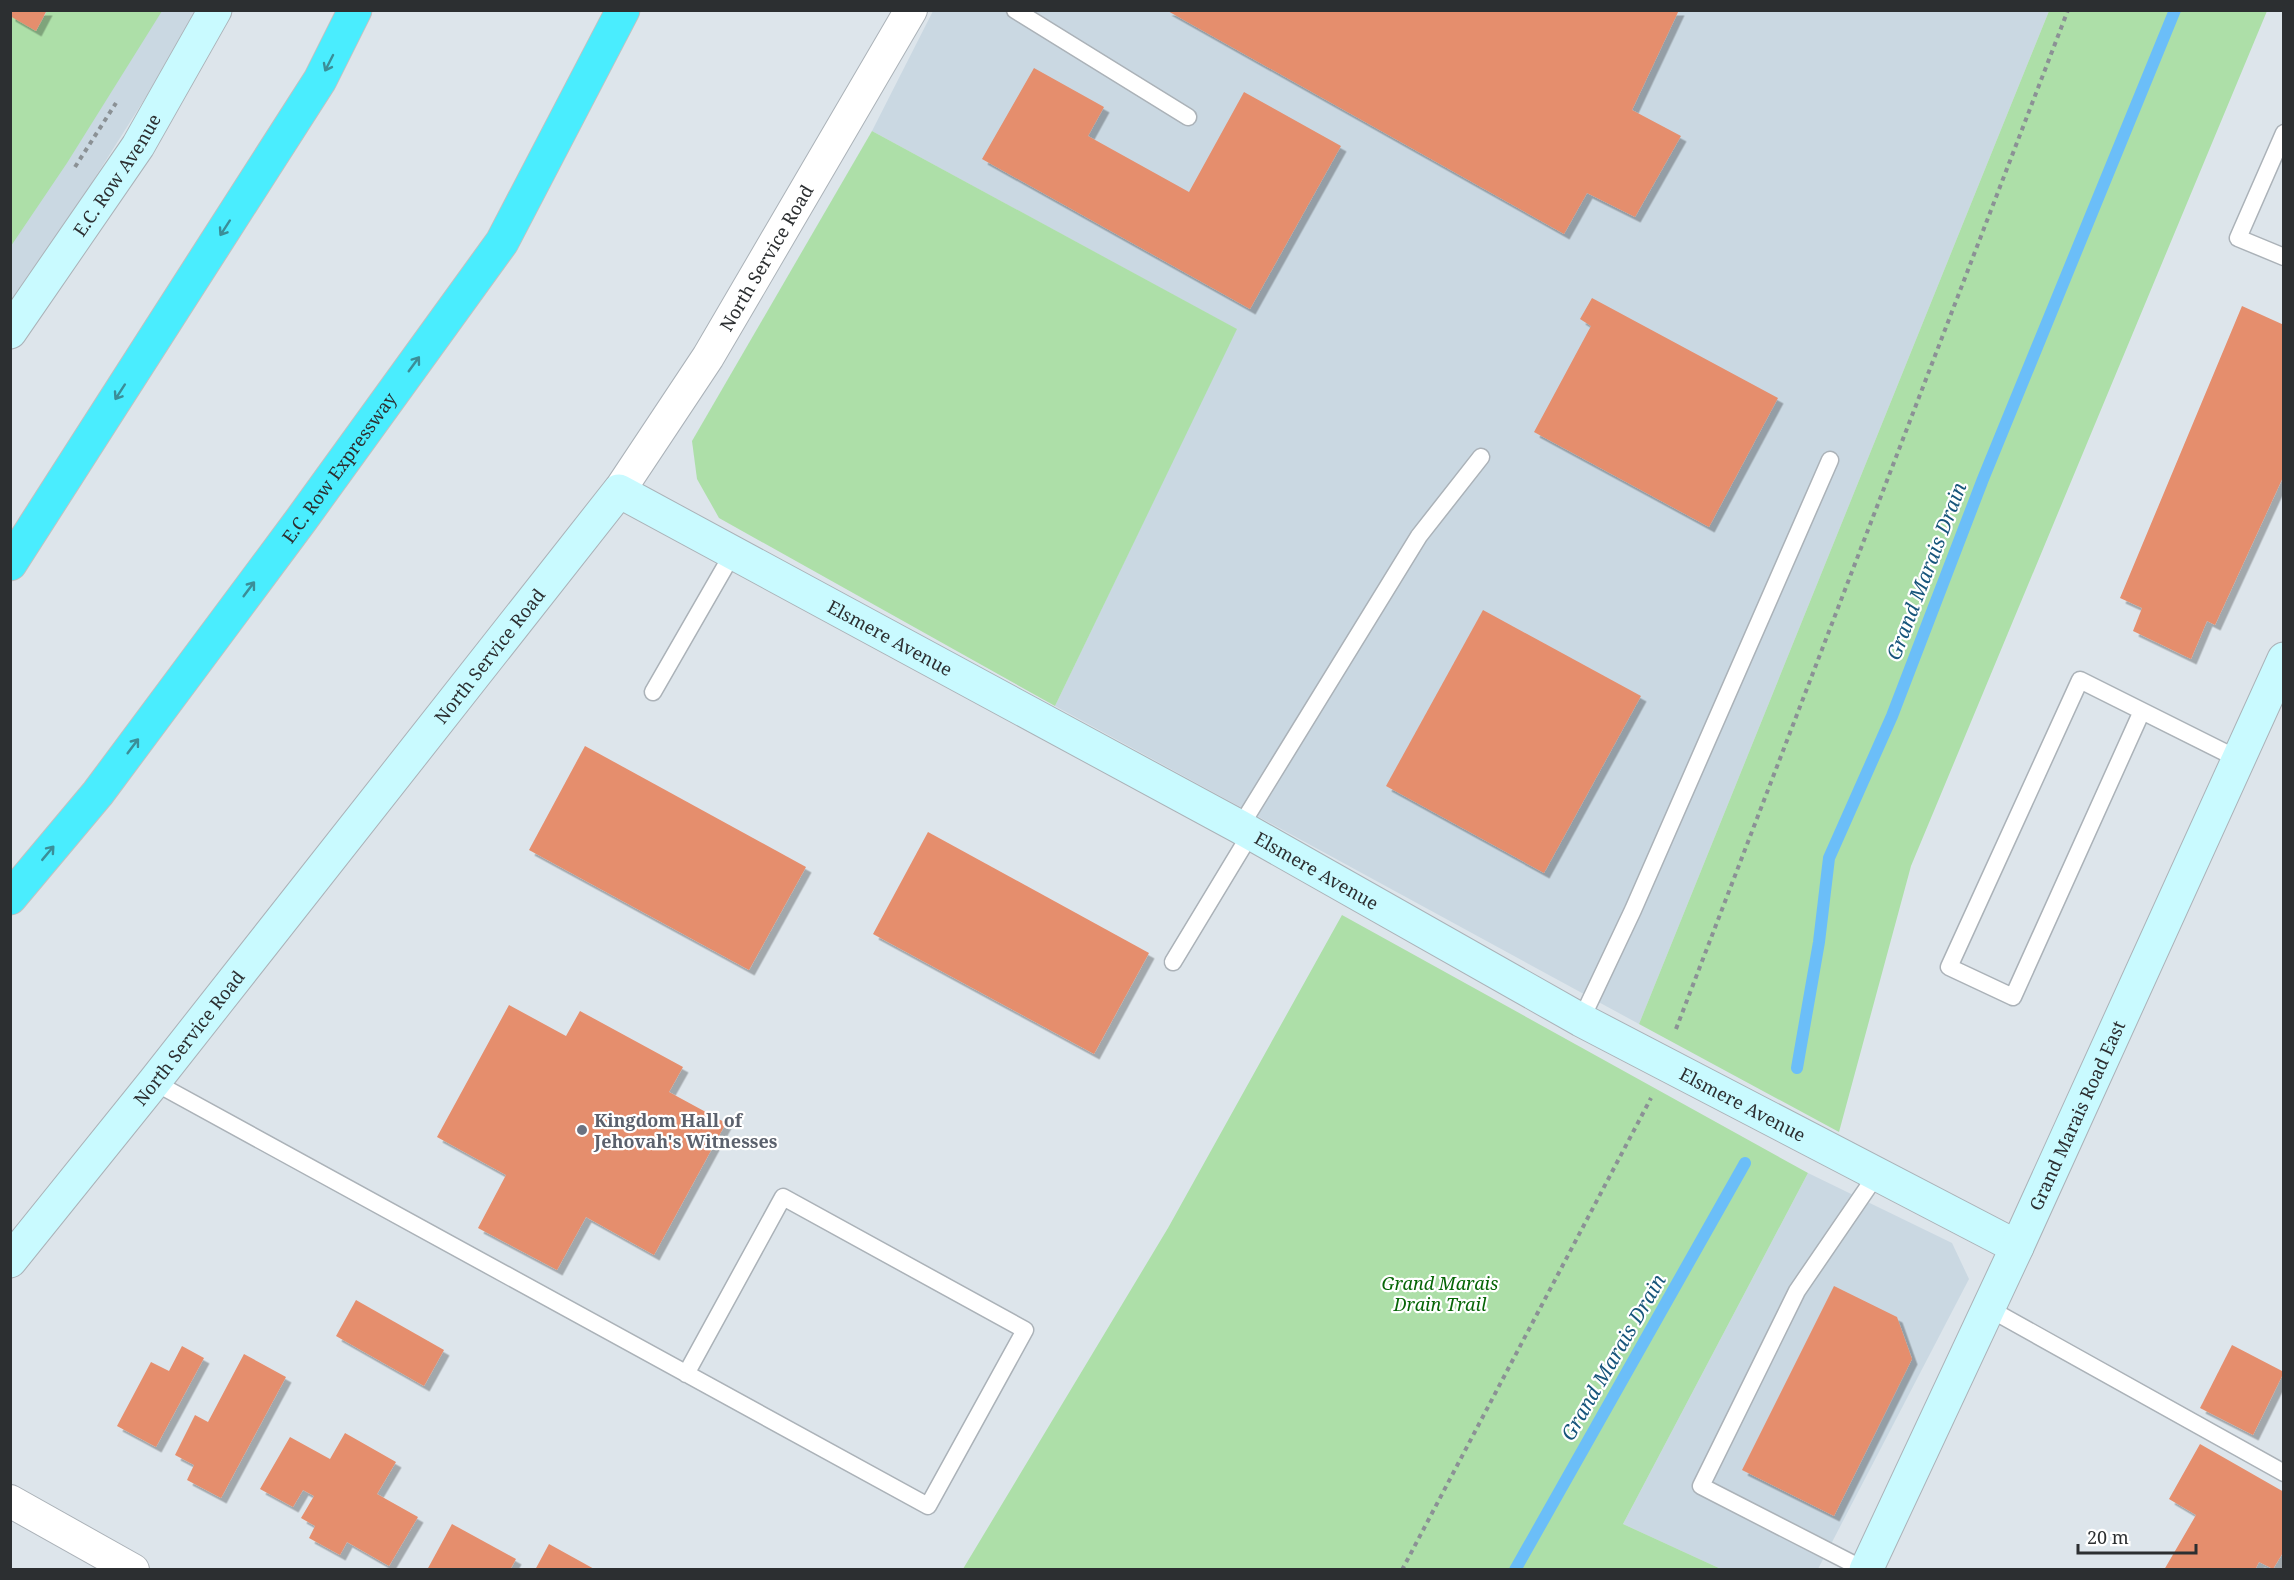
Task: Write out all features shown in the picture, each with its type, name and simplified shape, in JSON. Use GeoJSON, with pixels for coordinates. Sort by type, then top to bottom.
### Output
{"type":"FeatureCollection","features":[{"type":"Feature","properties":{"kind":"highway"},"geometry":{"type":"LineString","coordinates":[[10,564],[320,80],[355,10]]}},
{"type":"Feature","properties":{"kind":"highway","name":"E.C. Row Expressway"},"geometry":{"type":"LineString","coordinates":[[10,898],[98,793],[301,520],[502,242],[623,10]]}},
{"type":"Feature","properties":{"kind":"highway"},"geometry":{"type":"LineString","coordinates":[[502,242],[637,10]]}},
{"type":"Feature","properties":{"kind":"street","name":"E.C. Row Avenue"},"geometry":{"type":"LineString","coordinates":[[10,332],[138,146],[215,10]]}},
{"type":"Feature","properties":{"kind":"street","name":"North Service Road"},"geometry":{"type":"LineString","coordinates":[[10,1261],[154,1082],[619,491],[708,357],[910,10]]}},
{"type":"Feature","properties":{"kind":"street","name":"Elsmere Avenue"},"geometry":{"type":"LineString","coordinates":[[619,491],[1246,830],[1581,1020],[2017,1247]]}},
{"type":"Feature","properties":{"kind":"street","name":"Grand Marais Road East"},"geometry":{"type":"LineString","coordinates":[[1865,1569],[2017,1247],[2283,659]]}},
{"type":"Feature","properties":{"kind":"street"},"geometry":{"type":"LineString","coordinates":[[10,1501],[133,1569]]}},
{"type":"Feature","properties":{"kind":"lane"},"geometry":{"type":"LineString","coordinates":[[1015,10],[1188,117]]}},
{"type":"Feature","properties":{"kind":"lane"},"geometry":{"type":"LineString","coordinates":[[2283,133],[2238,238],[2283,257]]}},
{"type":"Feature","properties":{"kind":"lane"},"geometry":{"type":"LineString","coordinates":[[1173,962],[1246,830],[1419,536],[1481,457]]}},
{"type":"Feature","properties":{"kind":"lane"},"geometry":{"type":"LineString","coordinates":[[1581,1020],[1633,910],[1830,460]]}},
{"type":"Feature","properties":{"kind":"lane"},"geometry":{"type":"LineString","coordinates":[[653,692],[733,552]]}},
{"type":"Feature","properties":{"kind":"lane"},"geometry":{"type":"LineString","coordinates":[[2142,711],[2013,997],[1949,967],[2080,680],[2142,711],[2238,759]]}},
{"type":"Feature","properties":{"kind":"lane"},"geometry":{"type":"LineString","coordinates":[[154,1082],[686,1374],[928,1506],[1025,1330],[783,1197],[686,1374]]}},
{"type":"Feature","properties":{"kind":"lane"},"geometry":{"type":"LineString","coordinates":[[1865,1569],[1701,1486],[1797,1291],[1877,1174]]}},
{"type":"Feature","properties":{"kind":"lane"},"geometry":{"type":"LineString","coordinates":[[1988,1308],[2283,1473]]}},
{"type":"Feature","properties":{"kind":"path"},"geometry":{"type":"LineString","coordinates":[[1676,1030],[2068,10]]}},
{"type":"Feature","properties":{"kind":"path"},"geometry":{"type":"LineString","coordinates":[[73,169],[117,102]]}},
{"type":"Feature","properties":{"kind":"path"},"geometry":{"type":"LineString","coordinates":[[1402,1569],[1656,1089]]}},
{"type":"Feature","properties":{"kind":"shaded area"},"geometry":{"type":"Polygon","coordinates":[[[11,11],[200,11],[11,311],[11,11]]]}},
{"type":"Feature","properties":{"kind":"shaded area"},"geometry":{"type":"Polygon","coordinates":[[[933,11],[2049,11],[1639,1024],[1055,706],[1236,329],[872,131],[933,11]]]}},
{"type":"Feature","properties":{"kind":"shaded area"},"geometry":{"type":"Polygon","coordinates":[[[1808,1173],[1952,1243],[1969,1279],[1818,1569],[1721,1569],[1623,1524],[1808,1173]]]}},
{"type":"Feature","properties":{"kind":"green space"},"geometry":{"type":"Polygon","coordinates":[[[47,11],[162,11],[67,163],[11,246],[11,16],[36,31],[47,11]]]}},
{"type":"Feature","properties":{"kind":"green space"},"geometry":{"type":"Polygon","coordinates":[[[2049,11],[2267,11],[1911,866],[1839,1132],[1639,1024],[2049,11]]]}},
{"type":"Feature","properties":{"kind":"green space"},"geometry":{"type":"Polygon","coordinates":[[[872,131],[1237,329],[1055,706],[719,518],[697,479],[692,441],[872,131]]]}},
{"type":"Feature","properties":{"kind":"green space","name":"Grand Marais Drain Trail"},"geometry":{"type":"Polygon","coordinates":[[[1342,915],[1808,1173],[1623,1524],[1721,1569],[963,1569],[1168,1228],[1342,915]]]}},
{"type":"Feature","properties":{"kind":"building"},"geometry":{"type":"Polygon","coordinates":[[[10,10],[47,10],[36,31],[10,16],[10,10]]]}},
{"type":"Feature","properties":{"kind":"building"},"geometry":{"type":"Polygon","coordinates":[[[1166,10],[1679,10],[1632,110],[1681,136],[1635,217],[1587,193],[1564,234],[1166,10]]]}},
{"type":"Feature","properties":{"kind":"building"},"geometry":{"type":"Polygon","coordinates":[[[1034,68],[1104,107],[1088,136],[1189,192],[1244,92],[1341,146],[1250,309],[982,159],[1034,68]]]}},
{"type":"Feature","properties":{"kind":"building"},"geometry":{"type":"Polygon","coordinates":[[[1592,298],[1778,398],[1709,527],[1534,432],[1591,326],[1580,319],[1592,298]]]}},
{"type":"Feature","properties":{"kind":"building"},"geometry":{"type":"Polygon","coordinates":[[[2242,306],[2284,325],[2284,475],[2215,625],[2207,621],[2191,659],[2133,631],[2142,608],[2120,598],[2242,306]]]}},
{"type":"Feature","properties":{"kind":"building"},"geometry":{"type":"Polygon","coordinates":[[[1483,610],[1641,696],[1544,873],[1386,786],[1483,610]]]}},
{"type":"Feature","properties":{"kind":"building"},"geometry":{"type":"Polygon","coordinates":[[[585,746],[806,867],[749,970],[529,850],[585,746]]]}},
{"type":"Feature","properties":{"kind":"building"},"geometry":{"type":"Polygon","coordinates":[[[928,832],[1149,953],[1094,1054],[873,934],[928,832]]]}},
{"type":"Feature","properties":{"kind":"building","name":"Kingdom Hall of Jehovah's Witnesses"},"geometry":{"type":"Polygon","coordinates":[[[509,1005],[566,1036],[580,1011],[683,1067],[669,1092],[726,1123],[654,1255],[586,1217],[557,1270],[478,1228],[506,1175],[437,1137],[509,1005]]]}},
{"type":"Feature","properties":{"kind":"building"},"geometry":{"type":"Polygon","coordinates":[[[1834,1286],[1897,1317],[1912,1359],[1834,1516],[1742,1470],[1834,1286]]]}},
{"type":"Feature","properties":{"kind":"building"},"geometry":{"type":"Polygon","coordinates":[[[356,1300],[444,1350],[424,1386],[336,1336],[356,1300]]]}},
{"type":"Feature","properties":{"kind":"building"},"geometry":{"type":"Polygon","coordinates":[[[2232,1345],[2284,1372],[2253,1435],[2200,1408],[2232,1345]]]}},
{"type":"Feature","properties":{"kind":"building"},"geometry":{"type":"Polygon","coordinates":[[[182,1346],[204,1358],[156,1447],[117,1426],[151,1362],[169,1371],[182,1346]]]}},
{"type":"Feature","properties":{"kind":"building"},"geometry":{"type":"Polygon","coordinates":[[[244,1354],[286,1377],[221,1498],[187,1480],[194,1465],[175,1455],[195,1415],[208,1422],[244,1354]]]}},
{"type":"Feature","properties":{"kind":"building"},"geometry":{"type":"Polygon","coordinates":[[[345,1433],[396,1462],[377,1494],[418,1517],[389,1566],[347,1542],[340,1555],[309,1538],[315,1526],[301,1518],[314,1496],[303,1490],[293,1507],[260,1489],[290,1437],[330,1459],[345,1433]]]}},
{"type":"Feature","properties":{"kind":"building"},"geometry":{"type":"Polygon","coordinates":[[[2200,1444],[2284,1492],[2284,1551],[2273,1569],[2259,1562],[2255,1570],[2164,1570],[2196,1515],[2169,1499],[2200,1444]]]}},
{"type":"Feature","properties":{"kind":"building"},"geometry":{"type":"Polygon","coordinates":[[[452,1524],[516,1559],[510,1570],[427,1570],[452,1524]]]}},
{"type":"Feature","properties":{"kind":"building"},"geometry":{"type":"Polygon","coordinates":[[[549,1544],[596,1570],[535,1570],[549,1544]]]}},
{"type":"Feature","properties":{"kind":"waterway","name":"Grand Marais Drain"},"geometry":{"type":"LineString","coordinates":[[1797,1068],[1819,942],[1829,858],[1892,716],[1983,479],[2175,10]]}},
{"type":"Feature","properties":{"kind":"waterway","name":"Grand Marais Drain"},"geometry":{"type":"LineString","coordinates":[[1515,1570],[1745,1163]]}},
{"type":"Feature","properties":{"kind":"place","name":"Kingdom Hall of Jehovah's Witnesses"},"geometry":{"type":"Point","coordinates":[582,1130]}}]}
